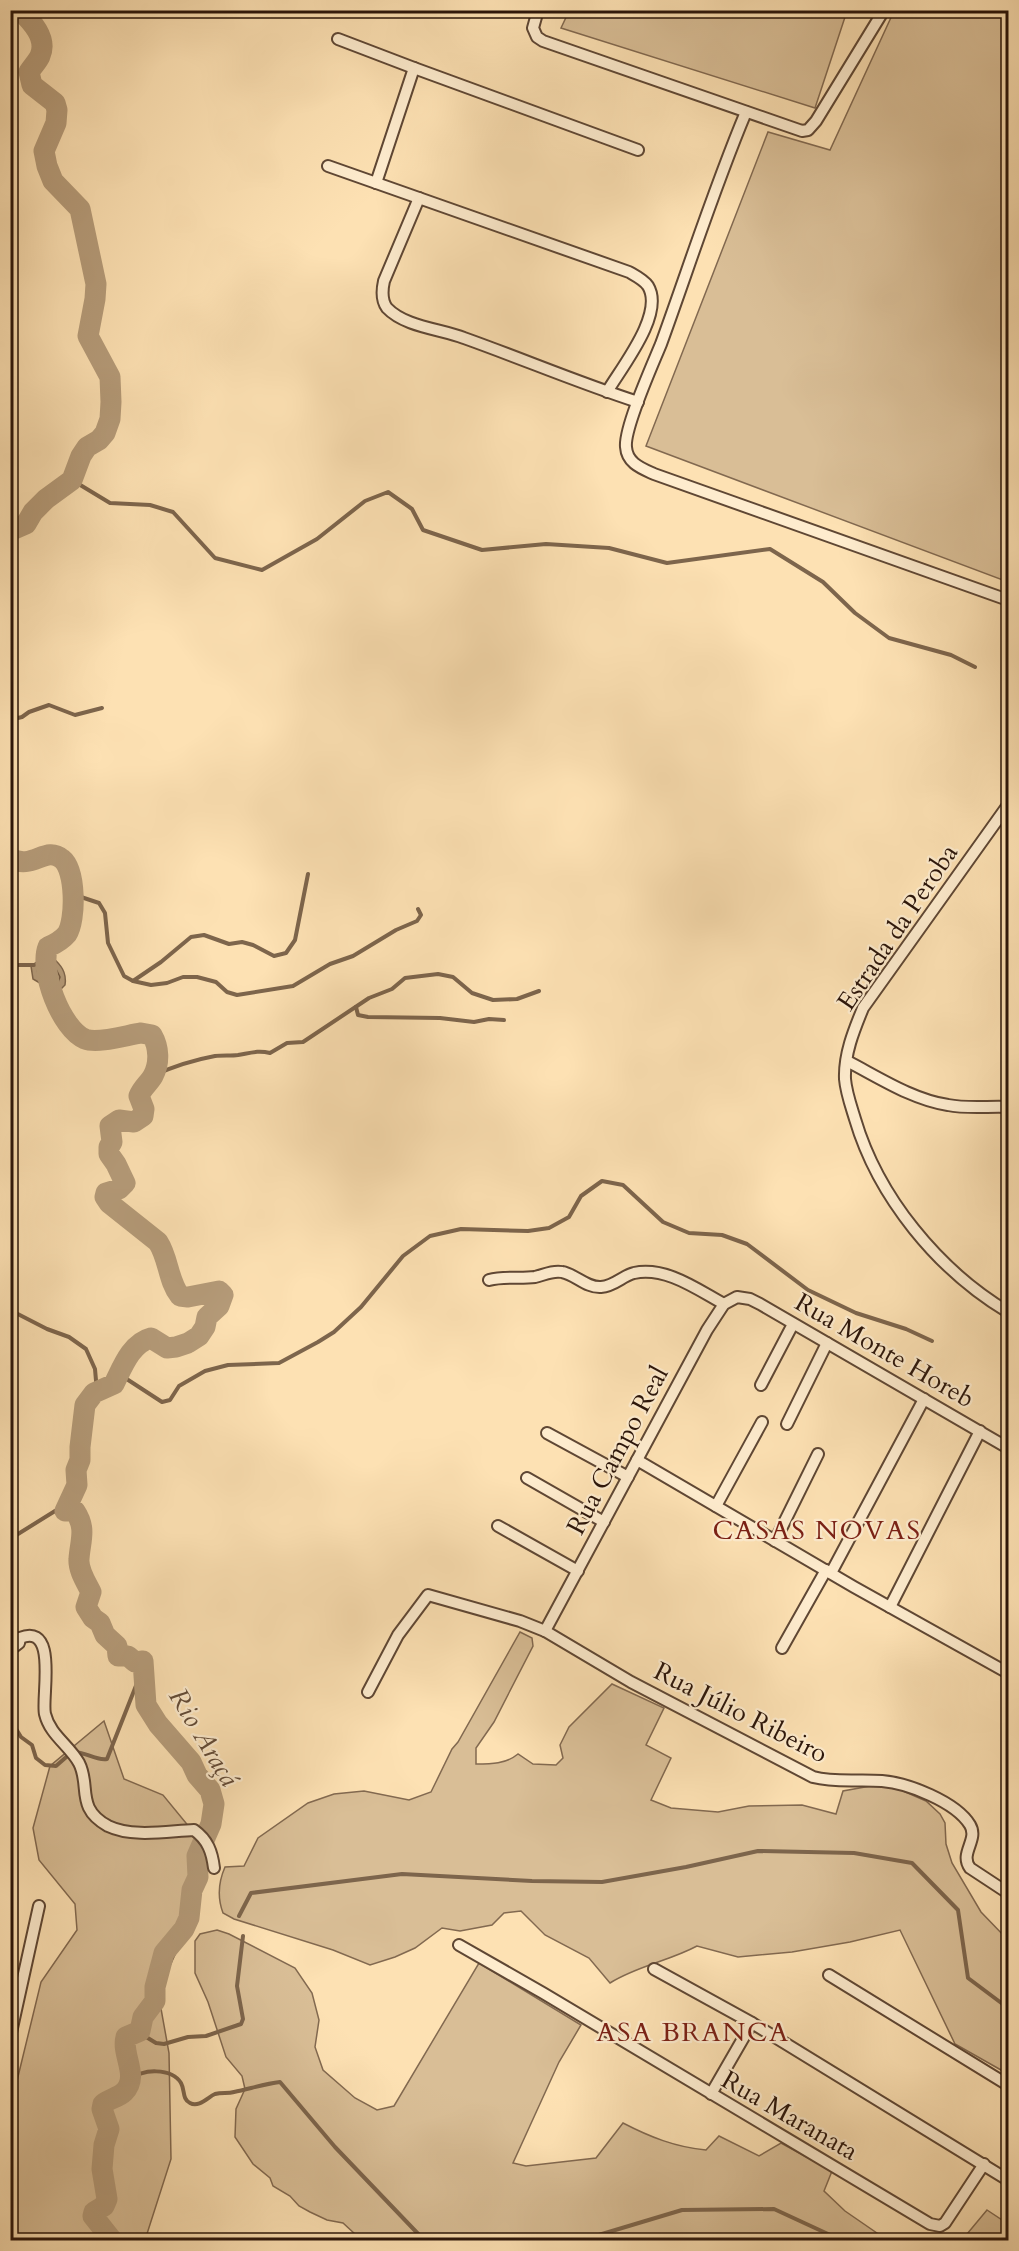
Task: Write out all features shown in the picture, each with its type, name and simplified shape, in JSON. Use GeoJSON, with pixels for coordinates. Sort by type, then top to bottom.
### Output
{"type":"FeatureCollection","features":[{"type":"Feature","properties":{"kind":"street"},"geometry":{"type":"LineString","coordinates":[[538,10],[533,28],[537,37],[543,41],[802,130],[812,127],[884,10]]}},
{"type":"Feature","properties":{"kind":"street"},"geometry":{"type":"LineString","coordinates":[[338,39],[638,150]]}},
{"type":"Feature","properties":{"kind":"street"},"geometry":{"type":"LineString","coordinates":[[376,183],[414,68]]}},
{"type":"Feature","properties":{"kind":"street"},"geometry":{"type":"LineString","coordinates":[[746,112],[726,159],[638,402],[626,441],[627,456],[636,465],[654,474],[1008,600]]}},
{"type":"Feature","properties":{"kind":"street"},"geometry":{"type":"LineString","coordinates":[[328,166],[629,272],[647,285],[652,304],[650,318],[607,392]]}},
{"type":"Feature","properties":{"kind":"street"},"geometry":{"type":"LineString","coordinates":[[419,198],[384,281],[382,296],[386,306],[400,317],[638,402]]}},
{"type":"Feature","properties":{"kind":"street","name":"Estrada da Peroba"},"geometry":{"type":"LineString","coordinates":[[1008,805],[863,1008],[854,1031],[845,1079],[859,1131],[883,1185],[895,1204],[929,1246],[948,1265],[1008,1312]]}},
{"type":"Feature","properties":{"kind":"street"},"geometry":{"type":"LineString","coordinates":[[847,1060],[898,1088],[939,1103],[965,1107],[1008,1107]]}},
{"type":"Feature","properties":{"kind":"street"},"geometry":{"type":"LineString","coordinates":[[489,1280],[536,1277],[551,1272],[564,1272],[582,1282],[599,1287],[615,1284],[632,1273],[653,1271],[679,1280],[724,1304]]}},
{"type":"Feature","properties":{"kind":"street","name":"Rua Campo Real"},"geometry":{"type":"LineString","coordinates":[[545,1631],[707,1330],[724,1304],[737,1297]]}},
{"type":"Feature","properties":{"kind":"street","name":"Rua Monte Horeb"},"geometry":{"type":"LineString","coordinates":[[737,1297],[750,1299],[1008,1448]]}},
{"type":"Feature","properties":{"kind":"street"},"geometry":{"type":"LineString","coordinates":[[761,1385],[793,1324]]}},
{"type":"Feature","properties":{"kind":"street"},"geometry":{"type":"LineString","coordinates":[[787,1424],[827,1343]]}},
{"type":"Feature","properties":{"kind":"street"},"geometry":{"type":"LineString","coordinates":[[782,1648],[828,1572],[924,1399]]}},
{"type":"Feature","properties":{"kind":"street"},"geometry":{"type":"LineString","coordinates":[[716,1506],[762,1422]]}},
{"type":"Feature","properties":{"kind":"street"},"geometry":{"type":"LineString","coordinates":[[890,1607],[980,1431]]}},
{"type":"Feature","properties":{"kind":"street"},"geometry":{"type":"LineString","coordinates":[[547,1433],[628,1477]]}},
{"type":"Feature","properties":{"kind":"street"},"geometry":{"type":"LineString","coordinates":[[775,1541],[818,1454]]}},
{"type":"Feature","properties":{"kind":"street"},"geometry":{"type":"LineString","coordinates":[[637,1460],[828,1572],[1008,1673]]}},
{"type":"Feature","properties":{"kind":"street"},"geometry":{"type":"LineString","coordinates":[[527,1478],[604,1522]]}},
{"type":"Feature","properties":{"kind":"street"},"geometry":{"type":"LineString","coordinates":[[498,1526],[578,1571]]}},
{"type":"Feature","properties":{"kind":"street"},"geometry":{"type":"LineString","coordinates":[[368,1692],[398,1635],[428,1595],[545,1631]]}},
{"type":"Feature","properties":{"kind":"street","name":"Rua Júlio Ribeiro"},"geometry":{"type":"LineString","coordinates":[[545,1631],[631,1682],[813,1777],[846,1782],[883,1781],[912,1788],[952,1807],[972,1828],[973,1833],[966,1852],[970,1868],[1008,1893]]}},
{"type":"Feature","properties":{"kind":"street"},"geometry":{"type":"LineString","coordinates":[[10,1650],[19,1643],[20,1638],[30,1635],[36,1638],[43,1648],[46,1671],[44,1712],[52,1730],[76,1759],[83,1775],[84,1795],[95,1816],[109,1826],[125,1830],[194,1830],[203,1838],[211,1851],[214,1868]]}},
{"type":"Feature","properties":{"kind":"street"},"geometry":{"type":"LineString","coordinates":[[10,2037],[39,1906]]}},
{"type":"Feature","properties":{"kind":"street","name":"Rua Maranata"},"geometry":{"type":"LineString","coordinates":[[459,1945],[936,2226],[945,2223],[949,2218],[984,2164]]}},
{"type":"Feature","properties":{"kind":"street"},"geometry":{"type":"LineString","coordinates":[[654,1969],[752,2023],[1008,2180]]}},
{"type":"Feature","properties":{"kind":"street"},"geometry":{"type":"LineString","coordinates":[[829,1975],[1008,2085]]}},
{"type":"Feature","properties":{"kind":"street"},"geometry":{"type":"LineString","coordinates":[[711,2094],[752,2023]]}},
{"type":"Feature","properties":{"kind":"shaded area"},"geometry":{"type":"Polygon","coordinates":[[[569,10],[847,11],[815,108],[561,28],[569,10]]]}},
{"type":"Feature","properties":{"kind":"shaded area"},"geometry":{"type":"Polygon","coordinates":[[[894,11],[1008,11],[1008,582],[646,446],[768,132],[830,150],[894,11]]]}},
{"type":"Feature","properties":{"kind":"shaded area"},"geometry":{"type":"Polygon","coordinates":[[[520,1632],[532,1638],[533,1646],[494,1722],[476,1748],[476,1764],[503,1762],[518,1754],[533,1764],[556,1765],[563,1758],[560,1745],[569,1727],[612,1684],[664,1708],[646,1745],[671,1758],[651,1800],[671,1808],[718,1812],[749,1806],[802,1805],[836,1814],[843,1791],[876,1785],[901,1790],[926,1801],[940,1814],[945,1823],[946,1844],[952,1863],[981,1912],[1008,1940],[1008,2065],[1001,2070],[955,2044],[900,1930],[792,1952],[738,1957],[697,1946],[631,1972],[610,1983],[589,1958],[545,1935],[521,1911],[504,1913],[492,1925],[460,1931],[442,1928],[415,1948],[370,1965],[333,1950],[234,1919],[223,1913],[219,1890],[225,1867],[244,1866],[258,1838],[308,1803],[334,1794],[364,1791],[409,1800],[431,1792],[452,1749],[520,1632]]]}},
{"type":"Feature","properties":{"kind":"shaded area"},"geometry":{"type":"Polygon","coordinates":[[[104,1721],[124,1779],[163,1795],[195,1834],[194,1913],[158,1992],[169,2053],[171,2159],[145,2240],[12,2240],[10,2129],[15,2089],[41,1982],[77,1930],[75,1904],[39,1860],[33,1828],[50,1766],[104,1721]]]}},
{"type":"Feature","properties":{"kind":"shaded area"},"geometry":{"type":"Polygon","coordinates":[[[217,1930],[295,1968],[312,1993],[319,2020],[315,2047],[323,2070],[355,2098],[377,2110],[394,2106],[479,1963],[581,2025],[559,2062],[513,2163],[526,2166],[596,2158],[623,2123],[663,2141],[706,2150],[719,2136],[759,2156],[781,2143],[832,2171],[824,2191],[845,2211],[887,2240],[355,2240],[356,2235],[343,2223],[327,2220],[310,2212],[273,2186],[270,2178],[253,2164],[235,2137],[236,2109],[245,2089],[242,2076],[226,2057],[208,2002],[195,1973],[195,1941],[200,1934],[217,1930]]]}},
{"type":"Feature","properties":{"kind":"shaded area"},"geometry":{"type":"Polygon","coordinates":[[[987,2210],[1008,2224],[1008,2240],[962,2240],[987,2210]]]}},
{"type":"Feature","properties":{"kind":"water"},"geometry":{"type":"Polygon","coordinates":[[[45,956],[51,956],[62,969],[65,985],[61,989],[50,989],[33,979],[31,966],[45,956]]]}},
{"type":"Feature","properties":{"kind":"waterway","name":"Rio Araçá"},"geometry":{"type":"LineString","coordinates":[[10,531],[26,524],[33,512],[46,499],[72,480],[87,447],[99,440],[105,433],[110,419],[111,402],[110,377],[88,336],[96,284],[80,209],[53,181],[44,151],[56,123],[57,110],[55,103],[32,85],[29,72],[40,56],[42,43],[37,30],[20,10]]}},
{"type":"Feature","properties":{"kind":"waterway"},"geometry":{"type":"LineString","coordinates":[[72,480],[110,503],[150,505],[173,512],[215,558],[262,570],[317,539],[365,501],[388,492],[412,509],[423,530],[482,550],[546,544],[609,548],[667,563],[770,549],[823,582],[855,613],[889,638],[951,655],[975,667]]}},
{"type":"Feature","properties":{"kind":"waterway"},"geometry":{"type":"LineString","coordinates":[[10,720],[49,705],[75,715],[102,708]]}},
{"type":"Feature","properties":{"kind":"waterway","name":"Rio Araçá"},"geometry":{"type":"LineString","coordinates":[[10,858],[25,862],[56,855],[67,865],[70,873],[73,895],[70,927],[63,938],[48,947],[46,957],[49,984],[60,1012],[68,1024],[85,1039],[105,1040],[141,1033],[152,1035],[156,1045],[158,1060],[155,1071],[139,1096],[144,1109],[143,1116],[134,1122],[119,1120],[110,1126],[112,1142],[109,1154],[125,1183],[119,1189],[106,1193],[105,1197],[109,1203],[158,1242],[173,1284],[180,1296],[188,1297],[219,1291],[223,1295],[219,1306],[207,1317],[205,1327],[199,1336],[188,1343],[167,1348],[151,1338],[144,1341],[128,1357],[114,1384],[94,1393],[85,1405],[80,1460],[76,1470],[77,1485],[65,1511],[75,1511],[81,1524],[79,1563],[91,1592],[86,1607],[93,1618],[100,1623],[105,1635],[117,1646],[118,1656],[128,1656],[135,1662],[143,1661],[146,1705],[158,1724],[191,1762],[197,1775],[210,1790],[214,1804],[211,1824],[197,1856],[198,1877],[192,1890],[189,1918],[184,1929],[164,1953],[155,1987],[155,2001],[143,2017],[140,2031],[126,2037],[130,2072],[128,2086],[122,2094],[103,2104],[102,2109],[109,2129],[104,2145],[102,2169],[107,2199],[104,2206],[94,2212],[93,2216],[112,2240]]}},
{"type":"Feature","properties":{"kind":"waterway"},"geometry":{"type":"LineString","coordinates":[[133,981],[191,937],[204,935],[229,944],[242,942],[274,956],[286,953],[295,940],[308,874]]}},
{"type":"Feature","properties":{"kind":"waterway"},"geometry":{"type":"LineString","coordinates":[[72,894],[99,903],[105,913],[108,943],[124,976],[133,981],[151,985],[167,983],[183,977],[197,977],[216,982],[227,992],[237,995],[293,986],[330,964],[353,956],[396,930],[417,921],[421,915],[418,909]]}},
{"type":"Feature","properties":{"kind":"waterway"},"geometry":{"type":"LineString","coordinates":[[10,965],[34,965]]}},
{"type":"Feature","properties":{"kind":"waterway"},"geometry":{"type":"LineString","coordinates":[[152,1076],[207,1058],[258,1052],[270,1053],[287,1043],[303,1042],[369,998],[392,989],[405,978],[438,974],[453,977],[472,993],[493,1000],[517,999],[539,991]]}},
{"type":"Feature","properties":{"kind":"waterway"},"geometry":{"type":"LineString","coordinates":[[356,1007],[358,1015],[368,1017],[440,1018],[474,1022],[489,1019],[504,1020]]}},
{"type":"Feature","properties":{"kind":"waterway"},"geometry":{"type":"LineString","coordinates":[[119,1374],[162,1402],[170,1400],[179,1386],[205,1371],[228,1365],[279,1363],[334,1332],[361,1307],[403,1256],[430,1236],[461,1229],[528,1231],[549,1228],[569,1217],[581,1196],[602,1181],[623,1185],[663,1222],[689,1233],[722,1235],[747,1244],[808,1290],[856,1313],[906,1329],[932,1341]]}},
{"type":"Feature","properties":{"kind":"waterway"},"geometry":{"type":"LineString","coordinates":[[10,1310],[47,1329],[69,1337],[86,1349],[95,1369],[97,1392]]}},
{"type":"Feature","properties":{"kind":"waterway"},"geometry":{"type":"LineString","coordinates":[[10,1539],[55,1511],[66,1508]]}},
{"type":"Feature","properties":{"kind":"waterway"},"geometry":{"type":"LineString","coordinates":[[10,1719],[21,1737],[32,1745],[36,1758],[45,1765],[56,1766],[72,1752],[107,1759],[143,1668]]}},
{"type":"Feature","properties":{"kind":"waterway"},"geometry":{"type":"LineString","coordinates":[[239,1916],[251,1893],[402,1874],[602,1882],[758,1851],[854,1853],[912,1863],[958,1910],[968,1978],[1008,2008]]}},
{"type":"Feature","properties":{"kind":"waterway"},"geometry":{"type":"LineString","coordinates":[[138,2032],[156,2043],[164,2044],[188,2037],[206,2036],[241,2024],[243,2019],[237,1986],[243,1936]]}},
{"type":"Feature","properties":{"kind":"waterway"},"geometry":{"type":"LineString","coordinates":[[130,2080],[141,2073],[164,2072],[177,2078],[186,2099],[193,2104],[200,2103],[215,2094],[232,2093],[280,2082],[335,2147],[424,2240]]}},
{"type":"Feature","properties":{"kind":"waterway"},"geometry":{"type":"LineString","coordinates":[[582,2240],[682,2210],[774,2209],[841,2240]]}},
{"type":"Feature","properties":{"kind":"district","name":"CASAS NOVAS"},"geometry":{"type":"Point","coordinates":[817,1530]}},
{"type":"Feature","properties":{"kind":"district","name":"ASA BRANCA"},"geometry":{"type":"Point","coordinates":[693,2032]}}]}
